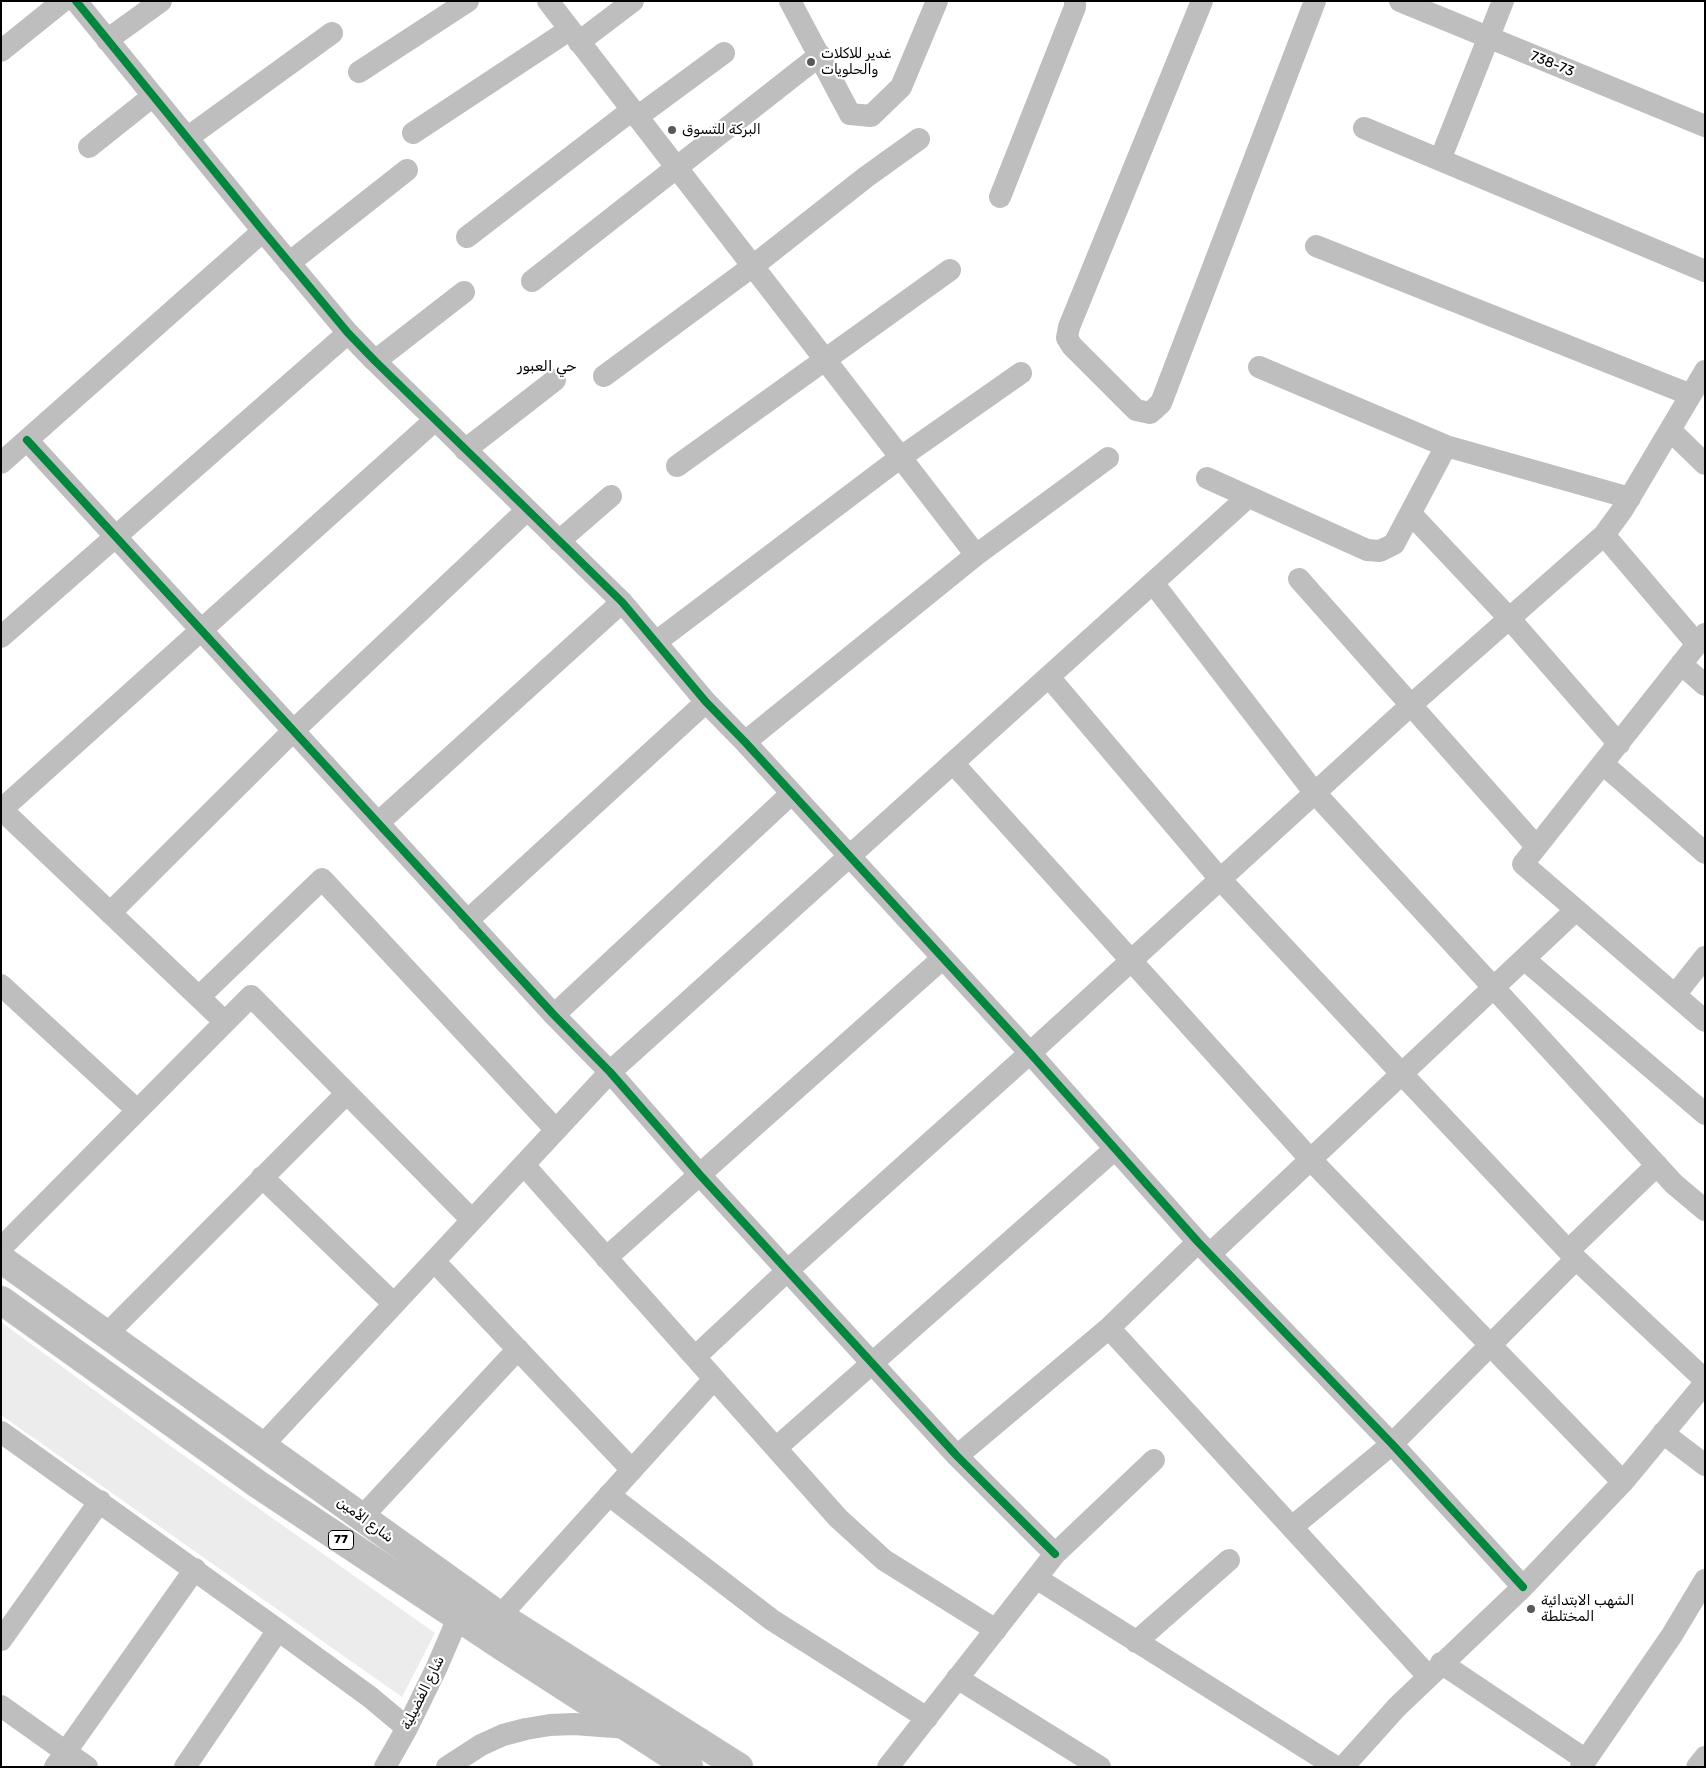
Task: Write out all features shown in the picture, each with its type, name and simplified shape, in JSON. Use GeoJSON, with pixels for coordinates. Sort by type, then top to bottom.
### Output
{"type":"FeatureCollection","features":[{"type":"Feature","properties":{"kind":"main road","name":"شارع الأمين"},"geometry":{"type":"LineString","coordinates":[[1,1259],[362,1517],[493,1626],[628,1728],[683,1765]]}},
{"type":"Feature","properties":{"kind":"main road","name":"شارع الأمين"},"geometry":{"type":"LineString","coordinates":[[1,1300],[259,1485],[458,1618],[493,1626],[739,1767]]}},
{"type":"Feature","properties":{"kind":"street"},"geometry":{"type":"LineString","coordinates":[[1,51],[63,1]]}},
{"type":"Feature","properties":{"kind":"street"},"geometry":{"type":"LineString","coordinates":[[76,1],[348,333],[465,450],[622,602],[706,702],[745,742],[1030,1053],[1204,1248],[1392,1444],[1523,1587]]}},
{"type":"Feature","properties":{"kind":"street"},"geometry":{"type":"LineString","coordinates":[[107,40],[161,1]]}},
{"type":"Feature","properties":{"kind":"street"},"geometry":{"type":"LineString","coordinates":[[359,72],[468,1]]}},
{"type":"Feature","properties":{"kind":"street"},"geometry":{"type":"LineString","coordinates":[[548,1],[976,555]]}},
{"type":"Feature","properties":{"kind":"street"},"geometry":{"type":"LineString","coordinates":[[413,133],[632,1]]}},
{"type":"Feature","properties":{"kind":"street"},"geometry":{"type":"LineString","coordinates":[[790,1],[850,114],[871,116],[901,86],[936,1]]}},
{"type":"Feature","properties":{"kind":"street"},"geometry":{"type":"LineString","coordinates":[[1000,197],[1075,7],[1075,1]]}},
{"type":"Feature","properties":{"kind":"street"},"geometry":{"type":"LineString","coordinates":[[1202,1],[1069,327],[1067,338],[1072,346],[1136,410],[1150,412],[1161,403],[1315,1]]}},
{"type":"Feature","properties":{"kind":"street","name":"738-73"},"geometry":{"type":"LineString","coordinates":[[1400,1],[1705,126]]}},
{"type":"Feature","properties":{"kind":"street"},"geometry":{"type":"LineString","coordinates":[[1440,160],[1503,1]]}},
{"type":"Feature","properties":{"kind":"street"},"geometry":{"type":"LineString","coordinates":[[187,138],[332,33]]}},
{"type":"Feature","properties":{"kind":"street"},"geometry":{"type":"LineString","coordinates":[[467,237],[635,114],[724,53]]}},
{"type":"Feature","properties":{"kind":"street"},"geometry":{"type":"LineString","coordinates":[[532,281],[820,55]]}},
{"type":"Feature","properties":{"kind":"street"},"geometry":{"type":"LineString","coordinates":[[89,147],[153,96]]}},
{"type":"Feature","properties":{"kind":"street"},"geometry":{"type":"LineString","coordinates":[[1364,128],[1705,271]]}},
{"type":"Feature","properties":{"kind":"street"},"geometry":{"type":"LineString","coordinates":[[604,376],[753,266],[866,177],[919,139]]}},
{"type":"Feature","properties":{"kind":"street"},"geometry":{"type":"LineString","coordinates":[[289,263],[407,170]]}},
{"type":"Feature","properties":{"kind":"street"},"geometry":{"type":"LineString","coordinates":[[1,463],[263,231]]}},
{"type":"Feature","properties":{"kind":"street"},"geometry":{"type":"LineString","coordinates":[[1316,246],[1691,395]]}},
{"type":"Feature","properties":{"kind":"street"},"geometry":{"type":"LineString","coordinates":[[677,466],[950,270]]}},
{"type":"Feature","properties":{"kind":"street"},"geometry":{"type":"LineString","coordinates":[[375,361],[464,292]]}},
{"type":"Feature","properties":{"kind":"street"},"geometry":{"type":"LineString","coordinates":[[1,637],[348,333]]}},
{"type":"Feature","properties":{"kind":"street"},"geometry":{"type":"LineString","coordinates":[[1259,367],[1446,446],[1630,498]]}},
{"type":"Feature","properties":{"kind":"street"},"geometry":{"type":"LineString","coordinates":[[695,1358],[787,1270],[1030,1053],[1410,705],[1604,535],[1630,498],[1705,371]]}},
{"type":"Feature","properties":{"kind":"street"},"geometry":{"type":"LineString","coordinates":[[656,642],[901,457],[1021,373]]}},
{"type":"Feature","properties":{"kind":"street"},"geometry":{"type":"LineString","coordinates":[[465,450],[555,380]]}},
{"type":"Feature","properties":{"kind":"street"},"geometry":{"type":"LineString","coordinates":[[225,1022],[1,810],[435,420]]}},
{"type":"Feature","properties":{"kind":"street"},"geometry":{"type":"LineString","coordinates":[[1670,430],[1705,464]]}},
{"type":"Feature","properties":{"kind":"street"},"geometry":{"type":"LineString","coordinates":[[27,440],[467,922],[610,1072],[700,1175],[872,1364],[957,1456],[1055,1554]]}},
{"type":"Feature","properties":{"kind":"street"},"geometry":{"type":"LineString","coordinates":[[1207,478],[1366,550],[1380,551],[1394,544],[1446,446]]}},
{"type":"Feature","properties":{"kind":"street"},"geometry":{"type":"LineString","coordinates":[[745,742],[976,555],[1108,458]]}},
{"type":"Feature","properties":{"kind":"street"},"geometry":{"type":"LineString","coordinates":[[559,541],[611,496]]}},
{"type":"Feature","properties":{"kind":"street"},"geometry":{"type":"LineString","coordinates":[[262,1446],[610,1072],[1248,497]]}},
{"type":"Feature","properties":{"kind":"street"},"geometry":{"type":"LineString","coordinates":[[110,913],[293,731],[527,510]]}},
{"type":"Feature","properties":{"kind":"street"},"geometry":{"type":"LineString","coordinates":[[1410,514],[1509,618],[1619,744]]}},
{"type":"Feature","properties":{"kind":"street"},"geometry":{"type":"LineString","coordinates":[[1604,535],[1701,639],[1523,864],[1705,1021]]}},
{"type":"Feature","properties":{"kind":"street"},"geometry":{"type":"LineString","coordinates":[[1299,579],[1536,846]]}},
{"type":"Feature","properties":{"kind":"street"},"geometry":{"type":"LineString","coordinates":[[1153,583],[1314,792],[1674,1184],[1705,1210]]}},
{"type":"Feature","properties":{"kind":"street"},"geometry":{"type":"LineString","coordinates":[[378,823],[622,602]]}},
{"type":"Feature","properties":{"kind":"street"},"geometry":{"type":"LineString","coordinates":[[1681,664],[1705,685]]}},
{"type":"Feature","properties":{"kind":"street"},"geometry":{"type":"LineString","coordinates":[[1049,677],[1220,879],[1572,1254],[1705,1381],[1623,1482],[1523,1587],[1397,1707],[1343,1767]]}},
{"type":"Feature","properties":{"kind":"street"},"geometry":{"type":"LineString","coordinates":[[467,922],[706,702]]}},
{"type":"Feature","properties":{"kind":"street"},"geometry":{"type":"LineString","coordinates":[[953,763],[1311,1160],[1623,1482]]}},
{"type":"Feature","properties":{"kind":"street"},"geometry":{"type":"LineString","coordinates":[[1603,764],[1705,854]]}},
{"type":"Feature","properties":{"kind":"street"},"geometry":{"type":"LineString","coordinates":[[554,1015],[791,794]]}},
{"type":"Feature","properties":{"kind":"street"},"geometry":{"type":"LineString","coordinates":[[199,997],[322,878],[556,1130]]}},
{"type":"Feature","properties":{"kind":"street"},"geometry":{"type":"LineString","coordinates":[[957,1456],[1311,1160],[1576,910]]}},
{"type":"Feature","properties":{"kind":"street"},"geometry":{"type":"LineString","coordinates":[[1675,995],[1705,957]]}},
{"type":"Feature","properties":{"kind":"street"},"geometry":{"type":"LineString","coordinates":[[606,1258],[943,958]]}},
{"type":"Feature","properties":{"kind":"street"},"geometry":{"type":"LineString","coordinates":[[1524,959],[1705,1114]]}},
{"type":"Feature","properties":{"kind":"street"},"geometry":{"type":"LineString","coordinates":[[1,985],[138,1110]]}},
{"type":"Feature","properties":{"kind":"street"},"geometry":{"type":"LineString","coordinates":[[1,1248],[251,996],[472,1220]]}},
{"type":"Feature","properties":{"kind":"street"},"geometry":{"type":"LineString","coordinates":[[106,1335],[347,1093]]}},
{"type":"Feature","properties":{"kind":"street"},"geometry":{"type":"LineString","coordinates":[[776,1448],[1115,1149]]}},
{"type":"Feature","properties":{"kind":"street"},"geometry":{"type":"LineString","coordinates":[[524,1165],[838,1518],[884,1560],[996,1630]]}},
{"type":"Feature","properties":{"kind":"street"},"geometry":{"type":"LineString","coordinates":[[1292,1527],[1392,1444],[1490,1346],[1572,1254],[1657,1165]]}},
{"type":"Feature","properties":{"kind":"street"},"geometry":{"type":"LineString","coordinates":[[262,1177],[394,1304]]}},
{"type":"Feature","properties":{"kind":"street"},"geometry":{"type":"LineString","coordinates":[[434,1261],[632,1470]]}},
{"type":"Feature","properties":{"kind":"street"},"geometry":{"type":"LineString","coordinates":[[1109,1328],[1292,1527],[1435,1669],[1584,1763],[1672,1635],[1705,1580]]}},
{"type":"Feature","properties":{"kind":"street"},"geometry":{"type":"LineString","coordinates":[[362,1517],[518,1349]]}},
{"type":"Feature","properties":{"kind":"street"},"geometry":{"type":"LineString","coordinates":[[493,1626],[714,1379]]}},
{"type":"Feature","properties":{"kind":"street"},"geometry":{"type":"LineString","coordinates":[[1663,1433],[1705,1465]]}},
{"type":"Feature","properties":{"kind":"street"},"geometry":{"type":"LineString","coordinates":[[3,1437],[100,1501],[195,1569],[370,1697],[407,1728]]}},
{"type":"Feature","properties":{"kind":"street"},"geometry":{"type":"LineString","coordinates":[[888,1767],[1055,1554],[1154,1460]]}},
{"type":"Feature","properties":{"kind":"street"},"geometry":{"type":"LineString","coordinates":[[609,1495],[772,1620],[927,1718]]}},
{"type":"Feature","properties":{"kind":"street"},"geometry":{"type":"LineString","coordinates":[[1,1640],[100,1501]]}},
{"type":"Feature","properties":{"kind":"street"},"geometry":{"type":"LineString","coordinates":[[1136,1642],[1229,1560]]}},
{"type":"Feature","properties":{"kind":"street"},"geometry":{"type":"LineString","coordinates":[[60,1759],[195,1569]]}},
{"type":"Feature","properties":{"kind":"street"},"geometry":{"type":"LineString","coordinates":[[1036,1578],[1336,1767]]}},
{"type":"Feature","properties":{"kind":"street","name":"شارع الفضيلية"},"geometry":{"type":"LineString","coordinates":[[385,1767],[407,1728],[436,1669],[458,1618]]}},
{"type":"Feature","properties":{"kind":"street"},"geometry":{"type":"LineString","coordinates":[[185,1767],[278,1630]]}},
{"type":"Feature","properties":{"kind":"street"},"geometry":{"type":"LineString","coordinates":[[957,1678],[1100,1767]]}},
{"type":"Feature","properties":{"kind":"street"},"geometry":{"type":"LineString","coordinates":[[1,1706],[60,1759],[87,1767]]}},
{"type":"Feature","properties":{"kind":"street"},"geometry":{"type":"LineString","coordinates":[[447,1767],[481,1745],[503,1735],[526,1729],[574,1724],[628,1728]]}},
{"type":"Feature","properties":{"kind":"street"},"geometry":{"type":"LineString","coordinates":[[1698,1767],[1705,1757]]}},
{"type":"Feature","properties":{"kind":"shaded area"},"geometry":{"type":"Polygon","coordinates":[[[1,1322],[176,1450],[435,1633],[402,1697],[1,1415],[1,1322]]]}},
{"type":"Feature","properties":{"kind":"cycle path"},"geometry":{"type":"LineString","coordinates":[[76,1],[348,333],[622,602],[706,702],[745,742],[1030,1053],[1198,1242],[1392,1444],[1523,1587]]}},
{"type":"Feature","properties":{"kind":"cycle path"},"geometry":{"type":"LineString","coordinates":[[27,440],[554,1015],[610,1072],[700,1175],[957,1456],[1055,1554]]}},
{"type":"Feature","properties":{"kind":"place","name":"غدير للاكلات والحلويات"},"geometry":{"type":"Point","coordinates":[811,62]}},
{"type":"Feature","properties":{"kind":"place","name":"البركة للتسوق"},"geometry":{"type":"Point","coordinates":[672,130]}},
{"type":"Feature","properties":{"kind":"place","name":"الشهب الابتدائية المختلطة"},"geometry":{"type":"Point","coordinates":[1531,1609]}},
{"type":"Feature","properties":{"kind":"district","name":"حي العبور"},"geometry":{"type":"Point","coordinates":[547,367]}}]}
